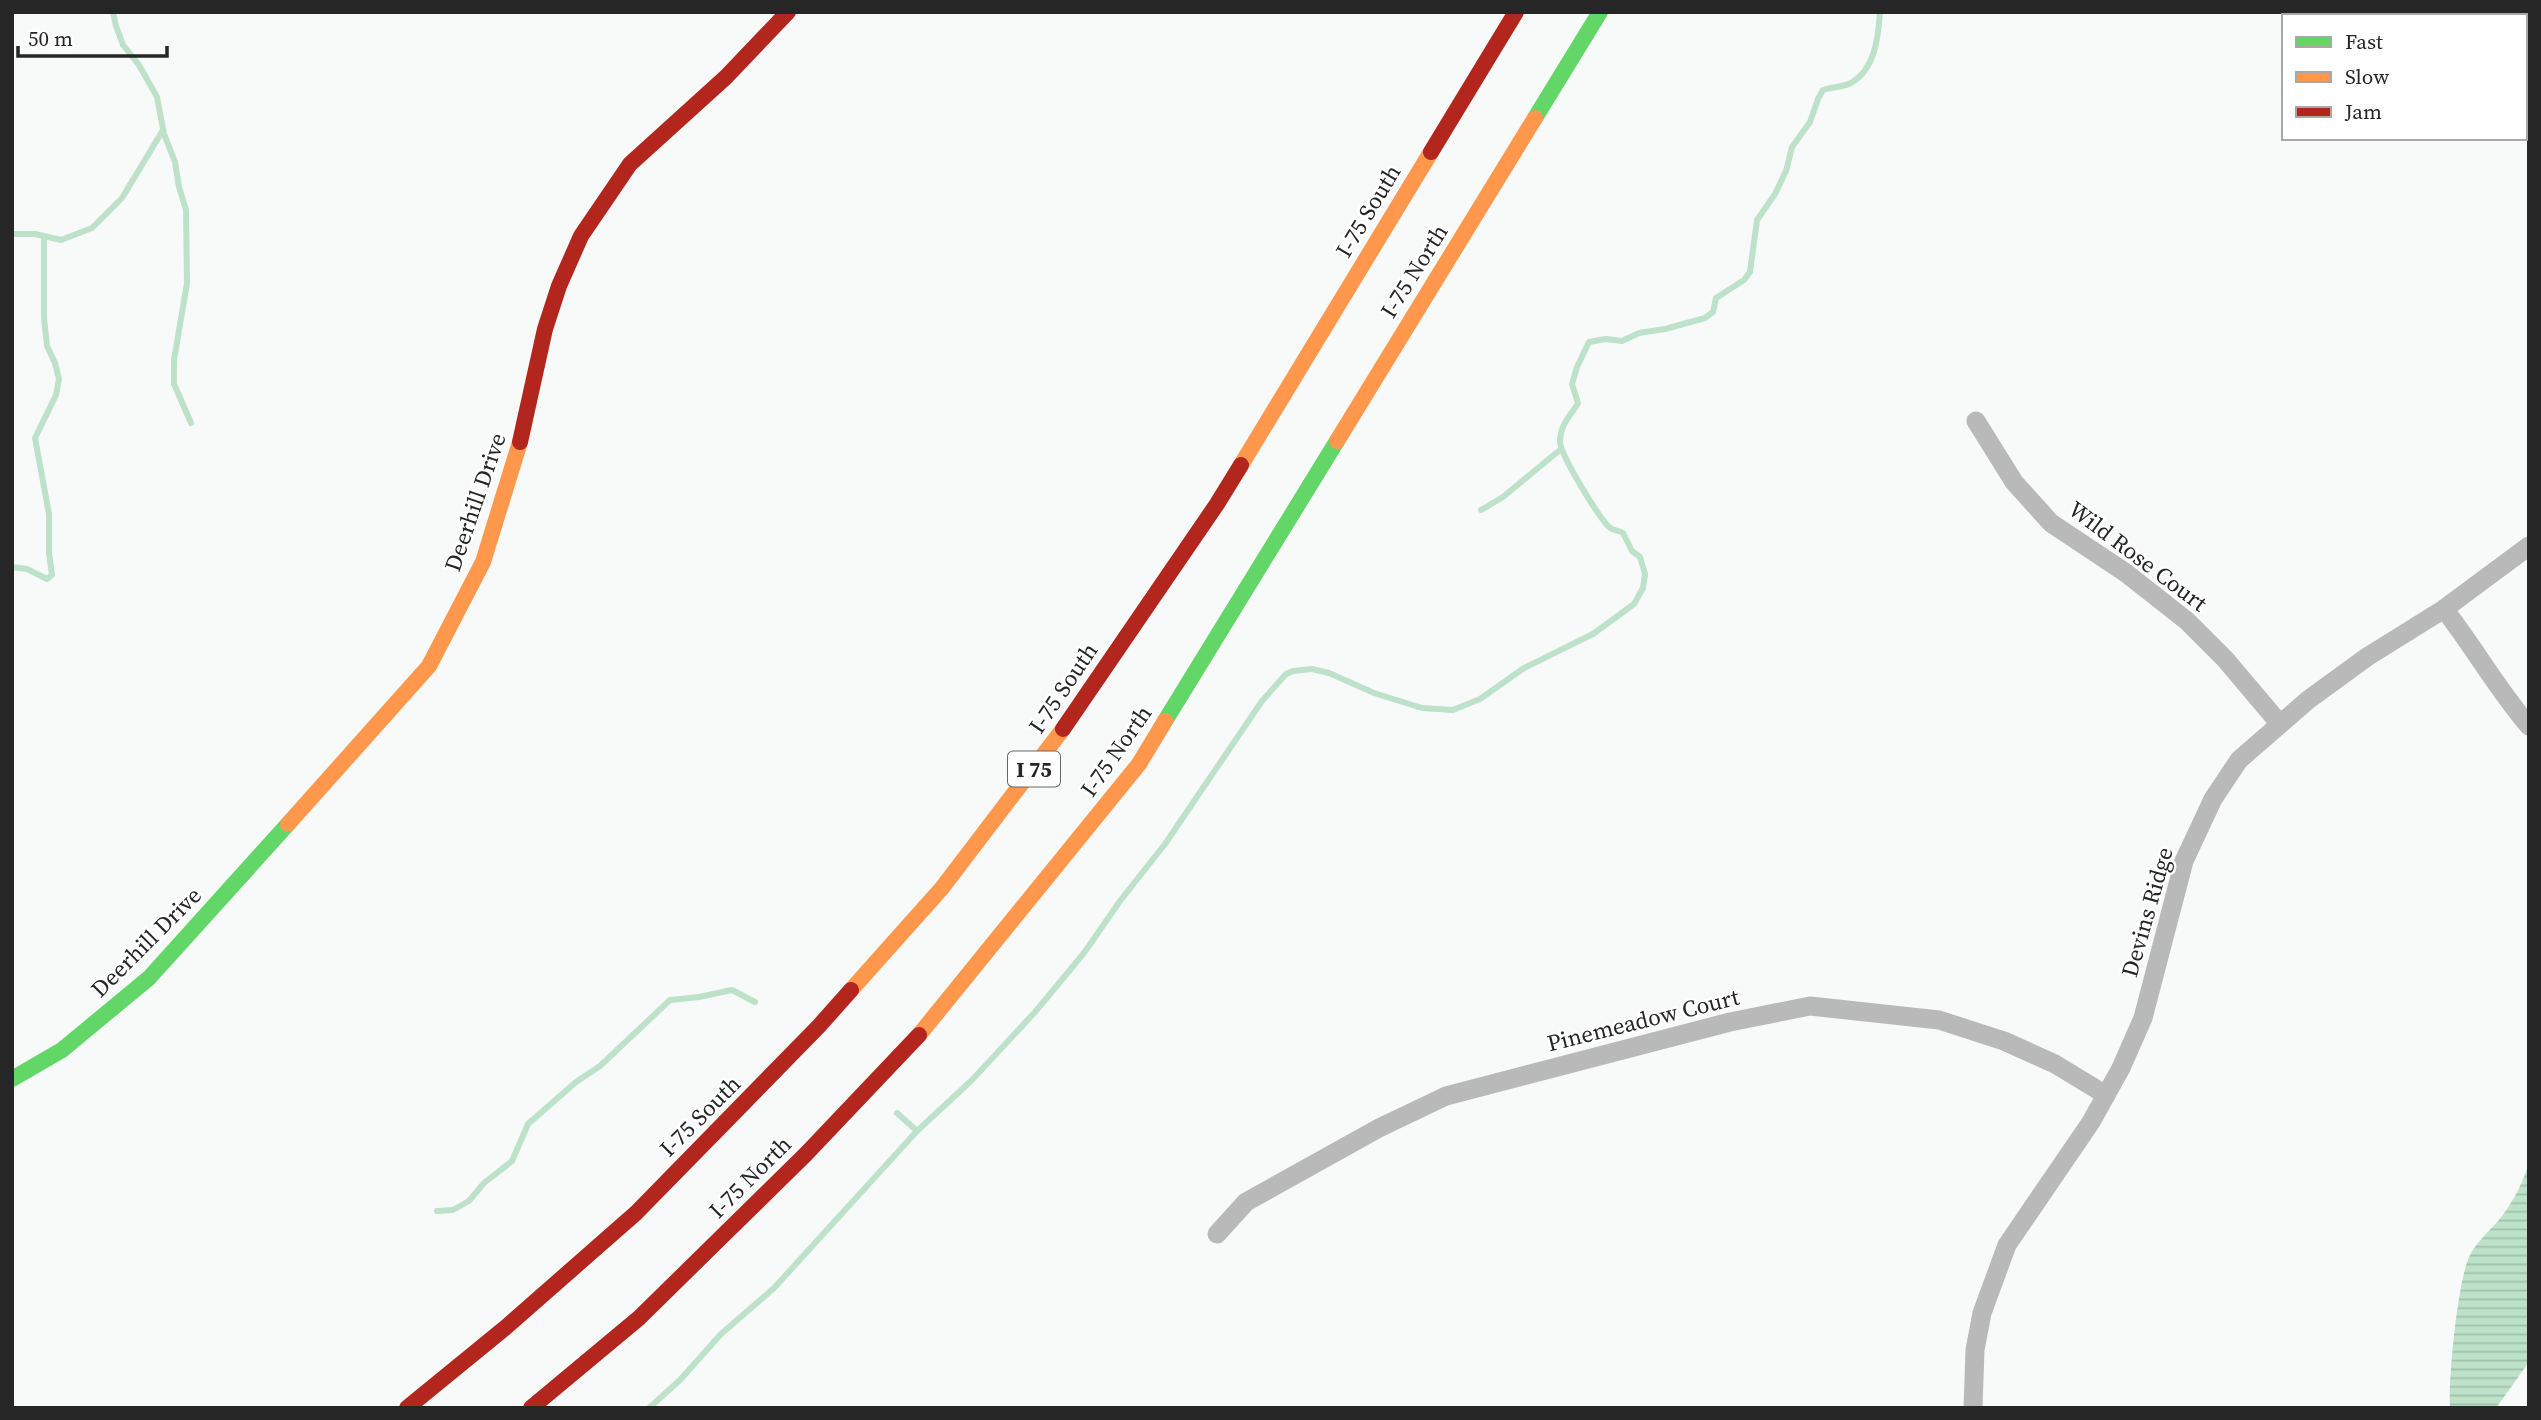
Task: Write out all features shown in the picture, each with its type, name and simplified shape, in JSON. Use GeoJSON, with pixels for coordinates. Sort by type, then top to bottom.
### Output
{"type":"FeatureCollection","features":[{"type":"Feature","properties":{"kind":"main road","name":"Deerhill Drive"},"geometry":{"type":"LineString","coordinates":[[12,1079],[93,1028],[149,978],[321,790],[429,666],[483,562],[510,481],[527,417],[545,329],[559,286],[581,236],[630,164],[726,77],[788,12]]}},
{"type":"Feature","properties":{"kind":"main road","name":"I-75 South"},"geometry":{"type":"LineString","coordinates":[[407,1408],[505,1328],[636,1213],[819,1026],[942,888],[1044,757],[1217,503],[1516,12]]}},
{"type":"Feature","properties":{"kind":"main road","name":"I-75 North"},"geometry":{"type":"LineString","coordinates":[[531,1408],[639,1318],[806,1154],[929,1024],[1139,764],[1600,12]]}},
{"type":"Feature","properties":{"kind":"street","name":"Wild Rose Court"},"geometry":{"type":"LineString","coordinates":[[1976,421],[2014,482],[2051,523],[2126,573],[2187,621],[2225,659],[2280,724]]}},
{"type":"Feature","properties":{"kind":"street","name":"Devins Ridge"},"geometry":{"type":"LineString","coordinates":[[1973,1408],[1975,1350],[1982,1313],[2007,1245],[2059,1171],[2106,1095],[2143,1018],[2185,861],[2213,799],[2239,760],[2308,700],[2367,657],[2444,609],[2529,545]]}},
{"type":"Feature","properties":{"kind":"street"},"geometry":{"type":"LineString","coordinates":[[2444,609],[2529,726]]}},
{"type":"Feature","properties":{"kind":"street","name":"Pinemeadow Court"},"geometry":{"type":"LineString","coordinates":[[1217,1234],[1246,1202],[1379,1128],[1446,1096],[1730,1022],[1810,1006],[1939,1020],[2017,1046],[2055,1064],[2106,1095]]}},
{"type":"Feature","properties":{"kind":"shaded area"},"geometry":{"type":"Polygon","coordinates":[[[2529,1163],[2529,1362],[2496,1408],[2450,1408],[2455,1328],[2466,1265],[2471,1253],[2510,1204],[2529,1163]]]}},
{"type":"Feature","properties":{"kind":"waterway"},"geometry":{"type":"LineString","coordinates":[[113,12],[123,45],[139,65],[157,97],[164,134],[175,162],[186,210],[187,283],[174,360],[174,384],[191,423]]}},
{"type":"Feature","properties":{"kind":"waterway"},"geometry":{"type":"LineString","coordinates":[[649,1408],[680,1380],[721,1334],[774,1288],[917,1131],[972,1080],[1035,1012],[1084,953],[1120,901],[1165,844],[1262,701],[1286,674],[1312,669],[1422,708],[1453,710],[1480,699],[1524,668],[1593,634],[1634,604],[1643,588],[1645,574],[1640,557],[1632,551],[1623,533],[1609,527],[1597,511],[1573,472],[1560,442],[1564,425],[1578,403],[1572,384],[1577,367],[1589,342],[1606,339],[1622,341],[1639,333],[1705,318],[1713,312],[1716,298],[1744,280],[1750,272],[1757,220],[1775,194],[1786,171],[1792,147],[1810,122],[1823,90],[1851,83],[1865,70],[1874,52],[1880,12]]}},
{"type":"Feature","properties":{"kind":"waterway"},"geometry":{"type":"LineString","coordinates":[[12,234],[35,234],[61,240],[92,228],[122,198],[163,130]]}},
{"type":"Feature","properties":{"kind":"waterway"},"geometry":{"type":"LineString","coordinates":[[12,567],[27,569],[47,579],[52,575],[49,514],[35,438],[56,395],[59,379],[47,346],[44,318],[44,236]]}},
{"type":"Feature","properties":{"kind":"waterway"},"geometry":{"type":"LineString","coordinates":[[1481,510],[1503,497],[1561,449]]}},
{"type":"Feature","properties":{"kind":"waterway"},"geometry":{"type":"LineString","coordinates":[[437,1211],[453,1210],[469,1201],[484,1183],[512,1161],[528,1124],[576,1082],[600,1066],[670,1000],[732,990],[755,1002]]}},
{"type":"Feature","properties":{"kind":"waterway"},"geometry":{"type":"LineString","coordinates":[[897,1113],[917,1131]]}},
{"type":"Feature","properties":{"kind":"traffic: fast"},"geometry":{"type":"LineString","coordinates":[[1535,118],[1600,12]]}},
{"type":"Feature","properties":{"kind":"traffic: fast"},"geometry":{"type":"LineString","coordinates":[[1165,721],[1337,441]]}},
{"type":"Feature","properties":{"kind":"traffic: fast"},"geometry":{"type":"LineString","coordinates":[[12,1079],[62,1050],[149,978],[288,824]]}},
{"type":"Feature","properties":{"kind":"traffic: slow"},"geometry":{"type":"LineString","coordinates":[[1337,441],[1535,118]]}},
{"type":"Feature","properties":{"kind":"traffic: slow"},"geometry":{"type":"LineString","coordinates":[[1241,465],[1431,152]]}},
{"type":"Feature","properties":{"kind":"traffic: slow"},"geometry":{"type":"LineString","coordinates":[[288,824],[429,666],[483,562],[520,442]]}},
{"type":"Feature","properties":{"kind":"traffic: slow"},"geometry":{"type":"LineString","coordinates":[[919,1035],[1139,764],[1165,721]]}},
{"type":"Feature","properties":{"kind":"traffic: slow"},"geometry":{"type":"LineString","coordinates":[[851,990],[942,888],[1063,729]]}},
{"type":"Feature","properties":{"kind":"traffic: jam"},"geometry":{"type":"LineString","coordinates":[[520,442],[545,329],[559,286],[581,236],[630,164],[726,77],[788,12]]}},
{"type":"Feature","properties":{"kind":"traffic: jam"},"geometry":{"type":"LineString","coordinates":[[1431,152],[1516,12]]}},
{"type":"Feature","properties":{"kind":"traffic: jam"},"geometry":{"type":"LineString","coordinates":[[1063,729],[1241,465]]}},
{"type":"Feature","properties":{"kind":"traffic: jam"},"geometry":{"type":"LineString","coordinates":[[407,1408],[505,1328],[636,1213],[851,990]]}},
{"type":"Feature","properties":{"kind":"traffic: jam"},"geometry":{"type":"LineString","coordinates":[[531,1408],[639,1318],[806,1154],[919,1035]]}}]}
